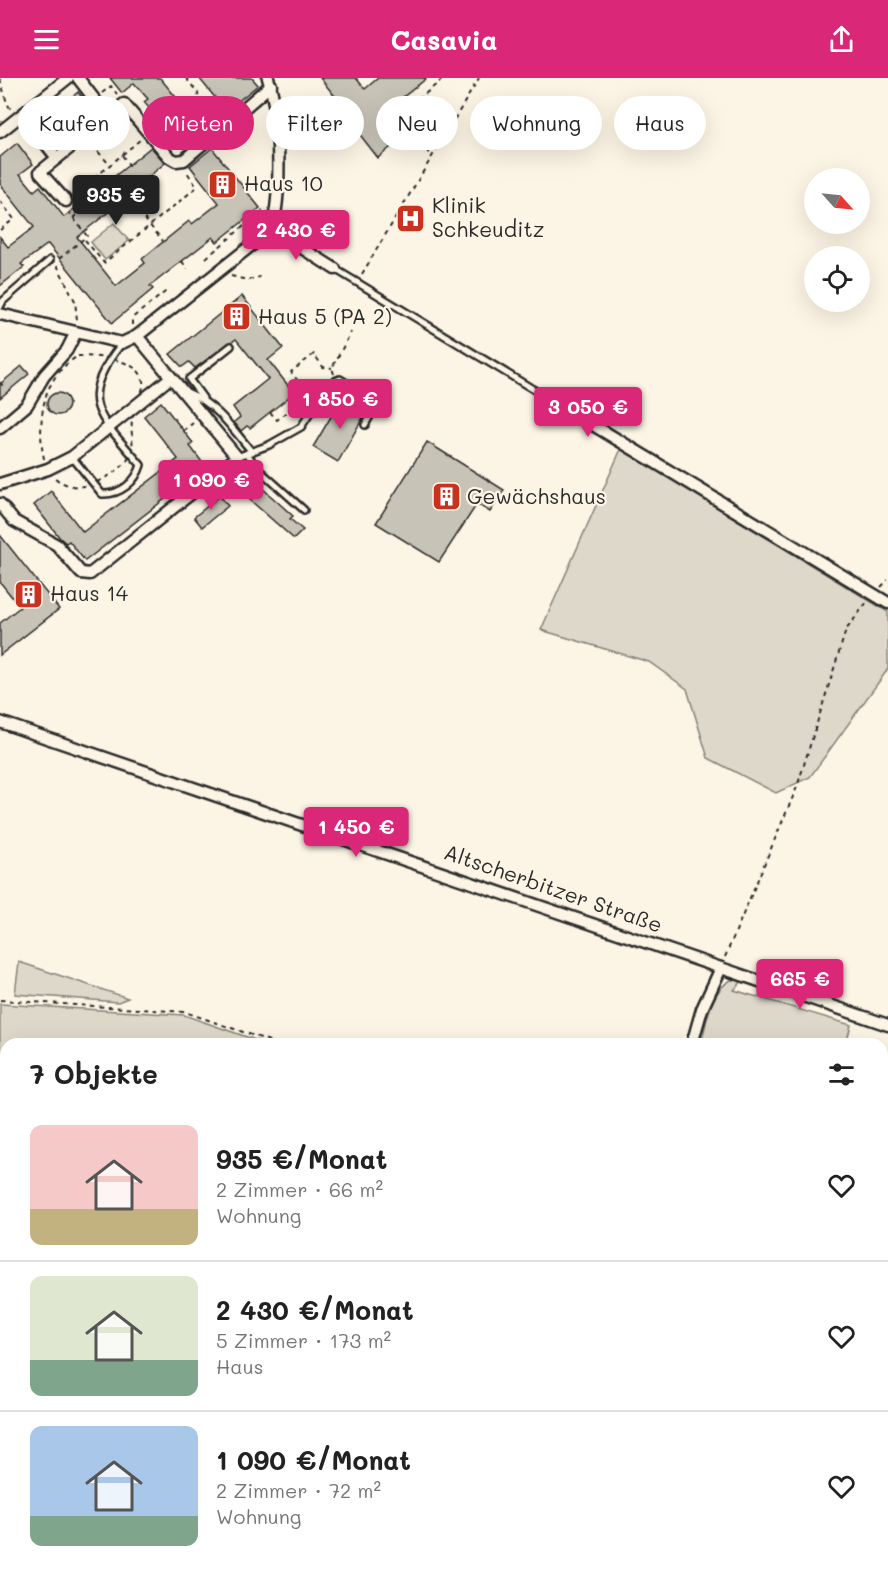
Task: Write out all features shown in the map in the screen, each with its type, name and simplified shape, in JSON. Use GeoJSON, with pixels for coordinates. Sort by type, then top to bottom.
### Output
{"type":"FeatureCollection","features":[{"type":"Feature","properties":{"kind":"street"},"geometry":{"type":"LineString","coordinates":[[46,96],[68,78]]}},
{"type":"Feature","properties":{"kind":"street"},"geometry":{"type":"LineString","coordinates":[[78,78],[92,96]]}},
{"type":"Feature","properties":{"kind":"street"},"geometry":{"type":"LineString","coordinates":[[254,96],[270,81]]}},
{"type":"Feature","properties":{"kind":"street"},"geometry":{"type":"LineString","coordinates":[[130,339],[272,230],[278,144],[270,81]]}},
{"type":"Feature","properties":{"kind":"street"},"geometry":{"type":"LineString","coordinates":[[130,112],[142,126]]}},
{"type":"Feature","properties":{"kind":"street"},"geometry":{"type":"LineString","coordinates":[[0,132],[18,118]]}},
{"type":"Feature","properties":{"kind":"street"},"geometry":{"type":"LineString","coordinates":[[50,150],[57,158]]}},
{"type":"Feature","properties":{"kind":"street"},"geometry":{"type":"LineString","coordinates":[[66,201],[40,172],[67,150]]}},
{"type":"Feature","properties":{"kind":"street"},"geometry":{"type":"LineString","coordinates":[[162,150],[169,158],[176,161],[184,160],[196,150]]}},
{"type":"Feature","properties":{"kind":"street"},"geometry":{"type":"LineString","coordinates":[[272,230],[335,269]]}},
{"type":"Feature","properties":{"kind":"street"},"geometry":{"type":"LineString","coordinates":[[0,314],[75,334],[130,339],[245,454],[90,574],[81,573],[57,546],[14,520],[0,504]]}},
{"type":"Feature","properties":{"kind":"street"},"geometry":{"type":"LineString","coordinates":[[0,428],[27,405],[44,376],[68,350],[75,334]]}},
{"type":"Feature","properties":{"kind":"street"},"geometry":{"type":"LineString","coordinates":[[0,484],[48,470],[72,457],[170,378]]}},
{"type":"Feature","properties":{"kind":"street"},"geometry":{"type":"LineString","coordinates":[[565,408],[888,603]]}},
{"type":"Feature","properties":{"kind":"street","name":"Altscherbitzer Straße"},"geometry":{"type":"LineString","coordinates":[[0,722],[888,1024]]}},
{"type":"Feature","properties":{"kind":"street"},"geometry":{"type":"LineString","coordinates":[[694,1038],[702,1009],[721,968]]}},
{"type":"Feature","properties":{"kind":"lane"},"geometry":{"type":"LineString","coordinates":[[0,307],[3,301],[50,260]]}},
{"type":"Feature","properties":{"kind":"lane"},"geometry":{"type":"LineString","coordinates":[[335,269],[565,408]]}},
{"type":"Feature","properties":{"kind":"lane"},"geometry":{"type":"LineString","coordinates":[[72,457],[102,494],[114,494],[138,476],[141,465],[97,411],[94,395],[101,373],[109,359],[130,339]]}},
{"type":"Feature","properties":{"kind":"lane"},"geometry":{"type":"LineString","coordinates":[[231,346],[189,379],[204,399],[219,412],[245,454],[256,467],[304,510]]}},
{"type":"Feature","properties":{"kind":"lane"},"geometry":{"type":"LineString","coordinates":[[245,454],[301,427],[332,381],[340,379],[378,402],[365,424]]}},
{"type":"Feature","properties":{"kind":"lane"},"geometry":{"type":"LineString","coordinates":[[180,389],[204,399]]}},
{"type":"Feature","properties":{"kind":"path"},"geometry":{"type":"LineString","coordinates":[[186,78],[198,96]]}},
{"type":"Feature","properties":{"kind":"path"},"geometry":{"type":"LineString","coordinates":[[423,96],[444,78]]}},
{"type":"Feature","properties":{"kind":"path"},"geometry":{"type":"LineString","coordinates":[[357,283],[478,78]]}},
{"type":"Feature","properties":{"kind":"path"},"geometry":{"type":"LineString","coordinates":[[0,79],[6,103],[18,115]]}},
{"type":"Feature","properties":{"kind":"path"},"geometry":{"type":"LineString","coordinates":[[98,96],[111,86],[118,96]]}},
{"type":"Feature","properties":{"kind":"path"},"geometry":{"type":"LineString","coordinates":[[75,334],[78,315],[75,301],[55,262],[87,236],[64,206],[66,201],[142,139]]}},
{"type":"Feature","properties":{"kind":"path"},"geometry":{"type":"LineString","coordinates":[[97,150],[110,165]]}},
{"type":"Feature","properties":{"kind":"path"},"geometry":{"type":"LineString","coordinates":[[426,150],[432,157]]}},
{"type":"Feature","properties":{"kind":"path"},"geometry":{"type":"LineString","coordinates":[[122,155],[129,165]]}},
{"type":"Feature","properties":{"kind":"path"},"geometry":{"type":"LineString","coordinates":[[84,240],[104,263],[197,187],[185,169],[184,160]]}},
{"type":"Feature","properties":{"kind":"path"},"geometry":{"type":"LineString","coordinates":[[94,178],[102,187]]}},
{"type":"Feature","properties":{"kind":"path"},"geometry":{"type":"LineString","coordinates":[[127,198],[163,241]]}},
{"type":"Feature","properties":{"kind":"path"},"geometry":{"type":"LineString","coordinates":[[0,201],[14,219],[0,230]]}},
{"type":"Feature","properties":{"kind":"path"},"geometry":{"type":"LineString","coordinates":[[206,258],[264,210],[275,207]]}},
{"type":"Feature","properties":{"kind":"path"},"geometry":{"type":"LineString","coordinates":[[73,218],[81,211]]}},
{"type":"Feature","properties":{"kind":"path"},"geometry":{"type":"LineString","coordinates":[[182,261],[187,269]]}},
{"type":"Feature","properties":{"kind":"path"},"geometry":{"type":"LineString","coordinates":[[222,268],[236,278],[247,280],[260,278]]}},
{"type":"Feature","properties":{"kind":"path"},"geometry":{"type":"LineString","coordinates":[[130,339],[132,318],[169,289]]}},
{"type":"Feature","properties":{"kind":"path"},"geometry":{"type":"LineString","coordinates":[[270,412],[277,420],[325,383],[332,381],[332,368],[351,332]]}},
{"type":"Feature","properties":{"kind":"path"},"geometry":{"type":"LineString","coordinates":[[309,395],[291,372],[314,354],[323,367],[332,368]]}},
{"type":"Feature","properties":{"kind":"path"},"geometry":{"type":"LineString","coordinates":[[78,357],[109,359],[137,367],[142,375],[143,387],[132,420],[131,454],[118,469],[94,483],[84,486],[67,484],[52,476],[42,457],[45,399],[49,386],[58,373],[78,357]]}},
{"type":"Feature","properties":{"kind":"path"},"geometry":{"type":"LineString","coordinates":[[0,382],[5,389]]}},
{"type":"Feature","properties":{"kind":"path"},"geometry":{"type":"LineString","coordinates":[[721,968],[796,788],[846,630],[873,594],[888,580]]}},
{"type":"Feature","properties":{"kind":"path"},"geometry":{"type":"LineString","coordinates":[[0,1000],[185,1012],[261,1038]]}},
{"type":"Feature","properties":{"kind":"shaded area"},"geometry":{"type":"Polygon","coordinates":[[[114,223],[129,241],[105,260],[91,242],[114,223]]]}},
{"type":"Feature","properties":{"kind":"shaded area"},"geometry":{"type":"Polygon","coordinates":[[[621,449],[888,612],[888,669],[810,777],[776,793],[708,758],[687,689],[649,662],[541,630],[621,449]]]}},
{"type":"Feature","properties":{"kind":"shaded area"},"geometry":{"type":"Polygon","coordinates":[[[19,962],[128,998],[118,1002],[15,994],[19,962]]]}},
{"type":"Feature","properties":{"kind":"shaded area"},"geometry":{"type":"Polygon","coordinates":[[[731,980],[743,980],[734,990],[851,1025],[848,1038],[703,1038],[714,999],[724,985],[731,980]]]}},
{"type":"Feature","properties":{"kind":"shaded area"},"geometry":{"type":"Polygon","coordinates":[[[0,1004],[184,1015],[250,1038],[0,1038],[0,1004]]]}},
{"type":"Feature","properties":{"kind":"building"},"geometry":{"type":"Polygon","coordinates":[[[110,78],[160,78],[175,96],[145,96],[134,83],[122,93],[110,78]]]}},
{"type":"Feature","properties":{"kind":"building"},"geometry":{"type":"Polygon","coordinates":[[[199,78],[252,78],[258,85],[244,96],[214,96],[199,78]]]}},
{"type":"Feature","properties":{"kind":"building"},"geometry":{"type":"Polygon","coordinates":[[[320,78],[356,78],[365,89],[378,78],[427,78],[404,96],[376,96],[376,150],[388,150],[378,158],[364,140],[364,96],[335,96],[320,78]]]}},
{"type":"Feature","properties":{"kind":"building"},"geometry":{"type":"Polygon","coordinates":[[[17,143],[18,150],[22,150],[33,164],[20,174],[34,191],[40,186],[64,217],[147,150],[154,150],[165,163],[141,183],[143,185],[77,237],[116,286],[145,263],[142,259],[189,221],[192,224],[219,203],[190,166],[210,150],[214,150],[260,208],[217,242],[213,237],[150,286],[153,289],[112,323],[48,244],[21,264],[24,267],[0,286],[0,237],[8,247],[34,227],[0,184],[0,157],[17,143]]]}},
{"type":"Feature","properties":{"kind":"building","name":"Haus 5 (PA 2)"},"geometry":{"type":"Polygon","coordinates":[[[242,296],[283,348],[268,360],[294,393],[250,428],[247,426],[241,431],[234,422],[240,417],[233,407],[268,379],[236,339],[195,368],[189,362],[182,367],[170,354],[242,296]]]}},
{"type":"Feature","properties":{"kind":"building"},"geometry":{"type":"Polygon","coordinates":[[[22,366],[29,374],[0,398],[0,384],[22,366]]]}},
{"type":"Feature","properties":{"kind":"building"},"geometry":{"type":"Polygon","coordinates":[[[58,393],[68,400],[69,404],[62,414],[58,415],[48,408],[47,404],[54,394],[58,393]]]}},
{"type":"Feature","properties":{"kind":"building"},"geometry":{"type":"Polygon","coordinates":[[[342,398],[366,412],[338,462],[313,447],[342,398]]]}},
{"type":"Feature","properties":{"kind":"building"},"geometry":{"type":"Polygon","coordinates":[[[161,402],[193,443],[190,446],[208,470],[199,477],[197,474],[85,561],[69,541],[66,543],[60,538],[34,505],[51,491],[83,532],[178,459],[144,416],[161,402]]]}},
{"type":"Feature","properties":{"kind":"building","name":"Gewächshaus"},"geometry":{"type":"Polygon","coordinates":[[[427,442],[504,490],[490,512],[477,504],[439,562],[376,523],[427,442]]]}},
{"type":"Feature","properties":{"kind":"building"},"geometry":{"type":"Polygon","coordinates":[[[261,487],[293,516],[290,519],[303,530],[294,539],[250,500],[261,487]]]}},
{"type":"Feature","properties":{"kind":"building"},"geometry":{"type":"Polygon","coordinates":[[[220,496],[228,506],[202,527],[194,517],[220,496]]]}},
{"type":"Feature","properties":{"kind":"building","name":"Haus 14"},"geometry":{"type":"Polygon","coordinates":[[[0,535],[59,609],[0,655],[0,623],[20,607],[0,582],[0,535]]]}},
{"type":"Feature","properties":{"kind":"place","name":"Haus 10"},"geometry":{"type":"Point","coordinates":[223,184]}},
{"type":"Feature","properties":{"kind":"place","name":"Klinik Schkeuditz"},"geometry":{"type":"Point","coordinates":[411,218]}},
{"type":"Feature","properties":{"kind":"place","name":"Haus 5 (PA 2)"},"geometry":{"type":"Point","coordinates":[237,317]}},
{"type":"Feature","properties":{"kind":"place","name":"Gewächshaus"},"geometry":{"type":"Point","coordinates":[446,497]}},
{"type":"Feature","properties":{"kind":"place","name":"Haus 14"},"geometry":{"type":"Point","coordinates":[29,594]}}]}
